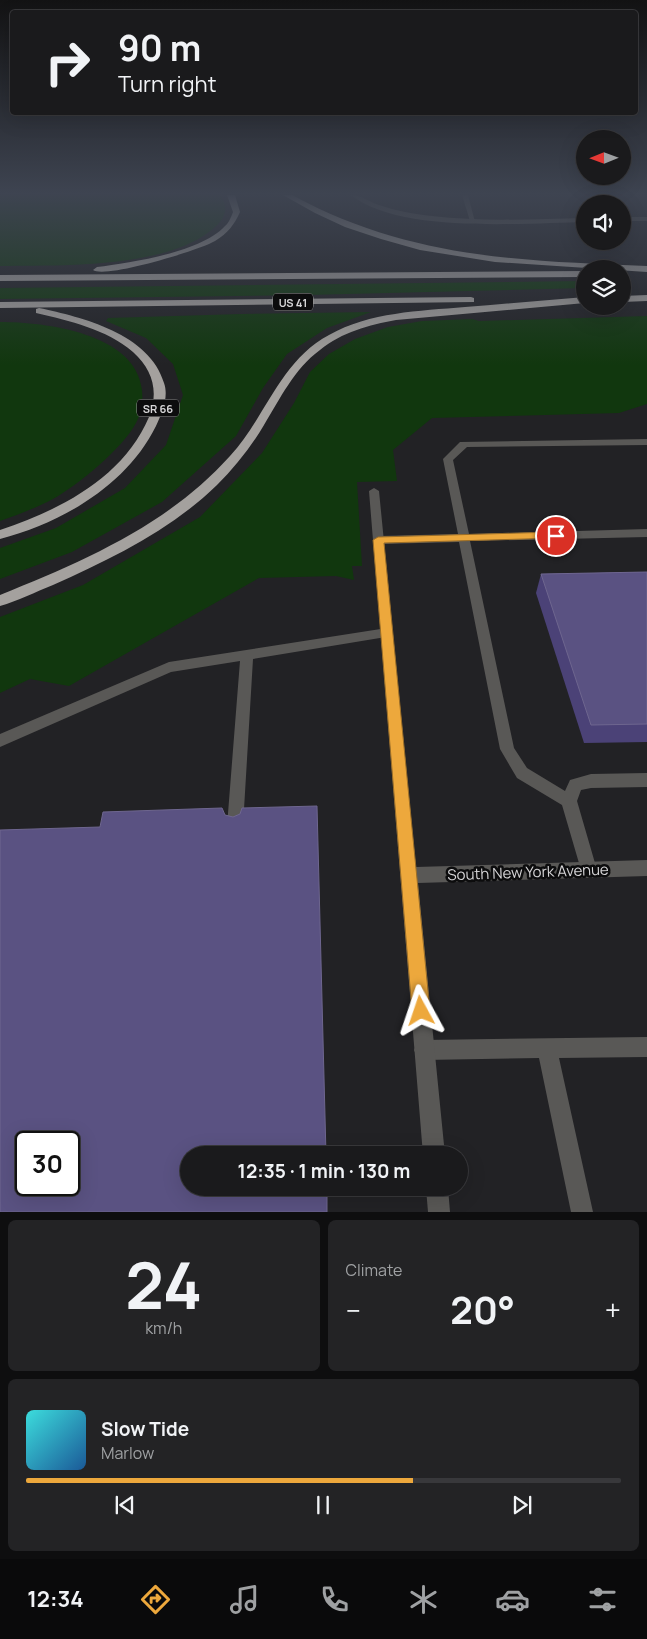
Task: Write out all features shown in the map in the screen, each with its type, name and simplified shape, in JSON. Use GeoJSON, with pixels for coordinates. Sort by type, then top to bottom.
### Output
{"type":"FeatureCollection","features":[{"type":"Feature","properties":{"kind":"highway"},"geometry":{"type":"LineString","coordinates":[[0,277],[124,266],[185,252]]}},
{"type":"Feature","properties":{"kind":"highway"},"geometry":{"type":"LineString","coordinates":[[453,252],[535,263],[647,269]]}},
{"type":"Feature","properties":{"kind":"highway"},"geometry":{"type":"LineString","coordinates":[[631,273],[647,273]]}},
{"type":"Feature","properties":{"kind":"highway","name":"US 41"},"geometry":{"type":"LineString","coordinates":[[0,277],[576,274]]}},
{"type":"Feature","properties":{"kind":"highway"},"geometry":{"type":"LineString","coordinates":[[631,299],[647,298]]}},
{"type":"Feature","properties":{"kind":"highway","name":"US 41"},"geometry":{"type":"LineString","coordinates":[[0,306],[576,300]]}},
{"type":"Feature","properties":{"kind":"highway"},"geometry":{"type":"LineString","coordinates":[[0,602],[88,564],[183,509],[236,457],[286,379],[306,354],[332,337],[364,325],[404,316],[576,301]]}},
{"type":"Feature","properties":{"kind":"highway","name":"SR 66"},"geometry":{"type":"LineString","coordinates":[[0,306],[72,318],[115,335],[135,349],[148,362],[158,378],[160,397],[155,419],[140,445],[120,469],[96,489],[61,509],[29,526],[0,536]]}},
{"type":"Feature","properties":{"kind":"street"},"geometry":{"type":"LineString","coordinates":[[569,801],[522,773],[506,749],[448,459],[464,444],[647,442]]}},
{"type":"Feature","properties":{"kind":"street"},"geometry":{"type":"LineString","coordinates":[[374,491],[433,1146]]}},
{"type":"Feature","properties":{"kind":"street"},"geometry":{"type":"LineString","coordinates":[[378,540],[647,533]]}},
{"type":"Feature","properties":{"kind":"street"},"geometry":{"type":"LineString","coordinates":[[0,741],[169,667],[387,633]]}},
{"type":"Feature","properties":{"kind":"street"},"geometry":{"type":"LineString","coordinates":[[235,826],[247,655]]}},
{"type":"Feature","properties":{"kind":"street"},"geometry":{"type":"LineString","coordinates":[[589,870],[569,801],[575,786],[592,781],[647,780]]}},
{"type":"Feature","properties":{"kind":"street","name":"South New York Avenue"},"geometry":{"type":"LineString","coordinates":[[409,875],[647,868]]}},
{"type":"Feature","properties":{"kind":"street"},"geometry":{"type":"LineString","coordinates":[[424,1050],[647,1046]]}},
{"type":"Feature","properties":{"kind":"street"},"geometry":{"type":"LineString","coordinates":[[547,1048],[582,1212]]}},
{"type":"Feature","properties":{"kind":"street"},"geometry":{"type":"LineString","coordinates":[[438,1196],[439,1212]]}},
{"type":"Feature","properties":{"kind":"green space"},"geometry":{"type":"Polygon","coordinates":[[[0,252],[167,252],[116,262],[0,266],[0,252]]]}},
{"type":"Feature","properties":{"kind":"green space"},"geometry":{"type":"Polygon","coordinates":[[[576,281],[576,288],[306,295],[0,299],[0,288],[576,281]]]}},
{"type":"Feature","properties":{"kind":"green space"},"geometry":{"type":"Polygon","coordinates":[[[371,312],[327,328],[287,354],[263,388],[236,436],[162,502],[72,552],[0,579],[0,548],[56,528],[125,488],[166,445],[183,395],[173,364],[146,338],[106,321],[108,318],[371,312]]]}},
{"type":"Feature","properties":{"kind":"green space"},"geometry":{"type":"Polygon","coordinates":[[[647,316],[647,404],[619,413],[432,418],[393,450],[397,481],[357,482],[362,566],[352,566],[354,580],[336,576],[259,578],[69,686],[30,679],[0,693],[0,617],[83,585],[200,517],[262,453],[294,403],[310,372],[329,354],[355,339],[388,327],[422,321],[647,316]]]}},
{"type":"Feature","properties":{"kind":"green space"},"geometry":{"type":"Polygon","coordinates":[[[0,322],[63,328],[106,343],[124,355],[136,371],[142,390],[142,407],[136,423],[121,444],[99,466],[53,499],[0,521],[0,322]]]}},
{"type":"Feature","properties":{"kind":"building"},"geometry":{"type":"Polygon","coordinates":[[[647,572],[647,724],[591,725],[541,574],[647,572]]]}},
{"type":"Feature","properties":{"kind":"building"},"geometry":{"type":"Polygon","coordinates":[[[317,806],[326,1146],[180,1146],[180,1196],[327,1196],[327,1212],[0,1212],[0,830],[100,827],[103,812],[222,808],[225,815],[233,817],[240,814],[242,808],[317,806]]]}},
{"type":"Feature","properties":{"kind":"route"},"geometry":{"type":"LineString","coordinates":[[421,1011],[378,540],[556,536]]}}]}
